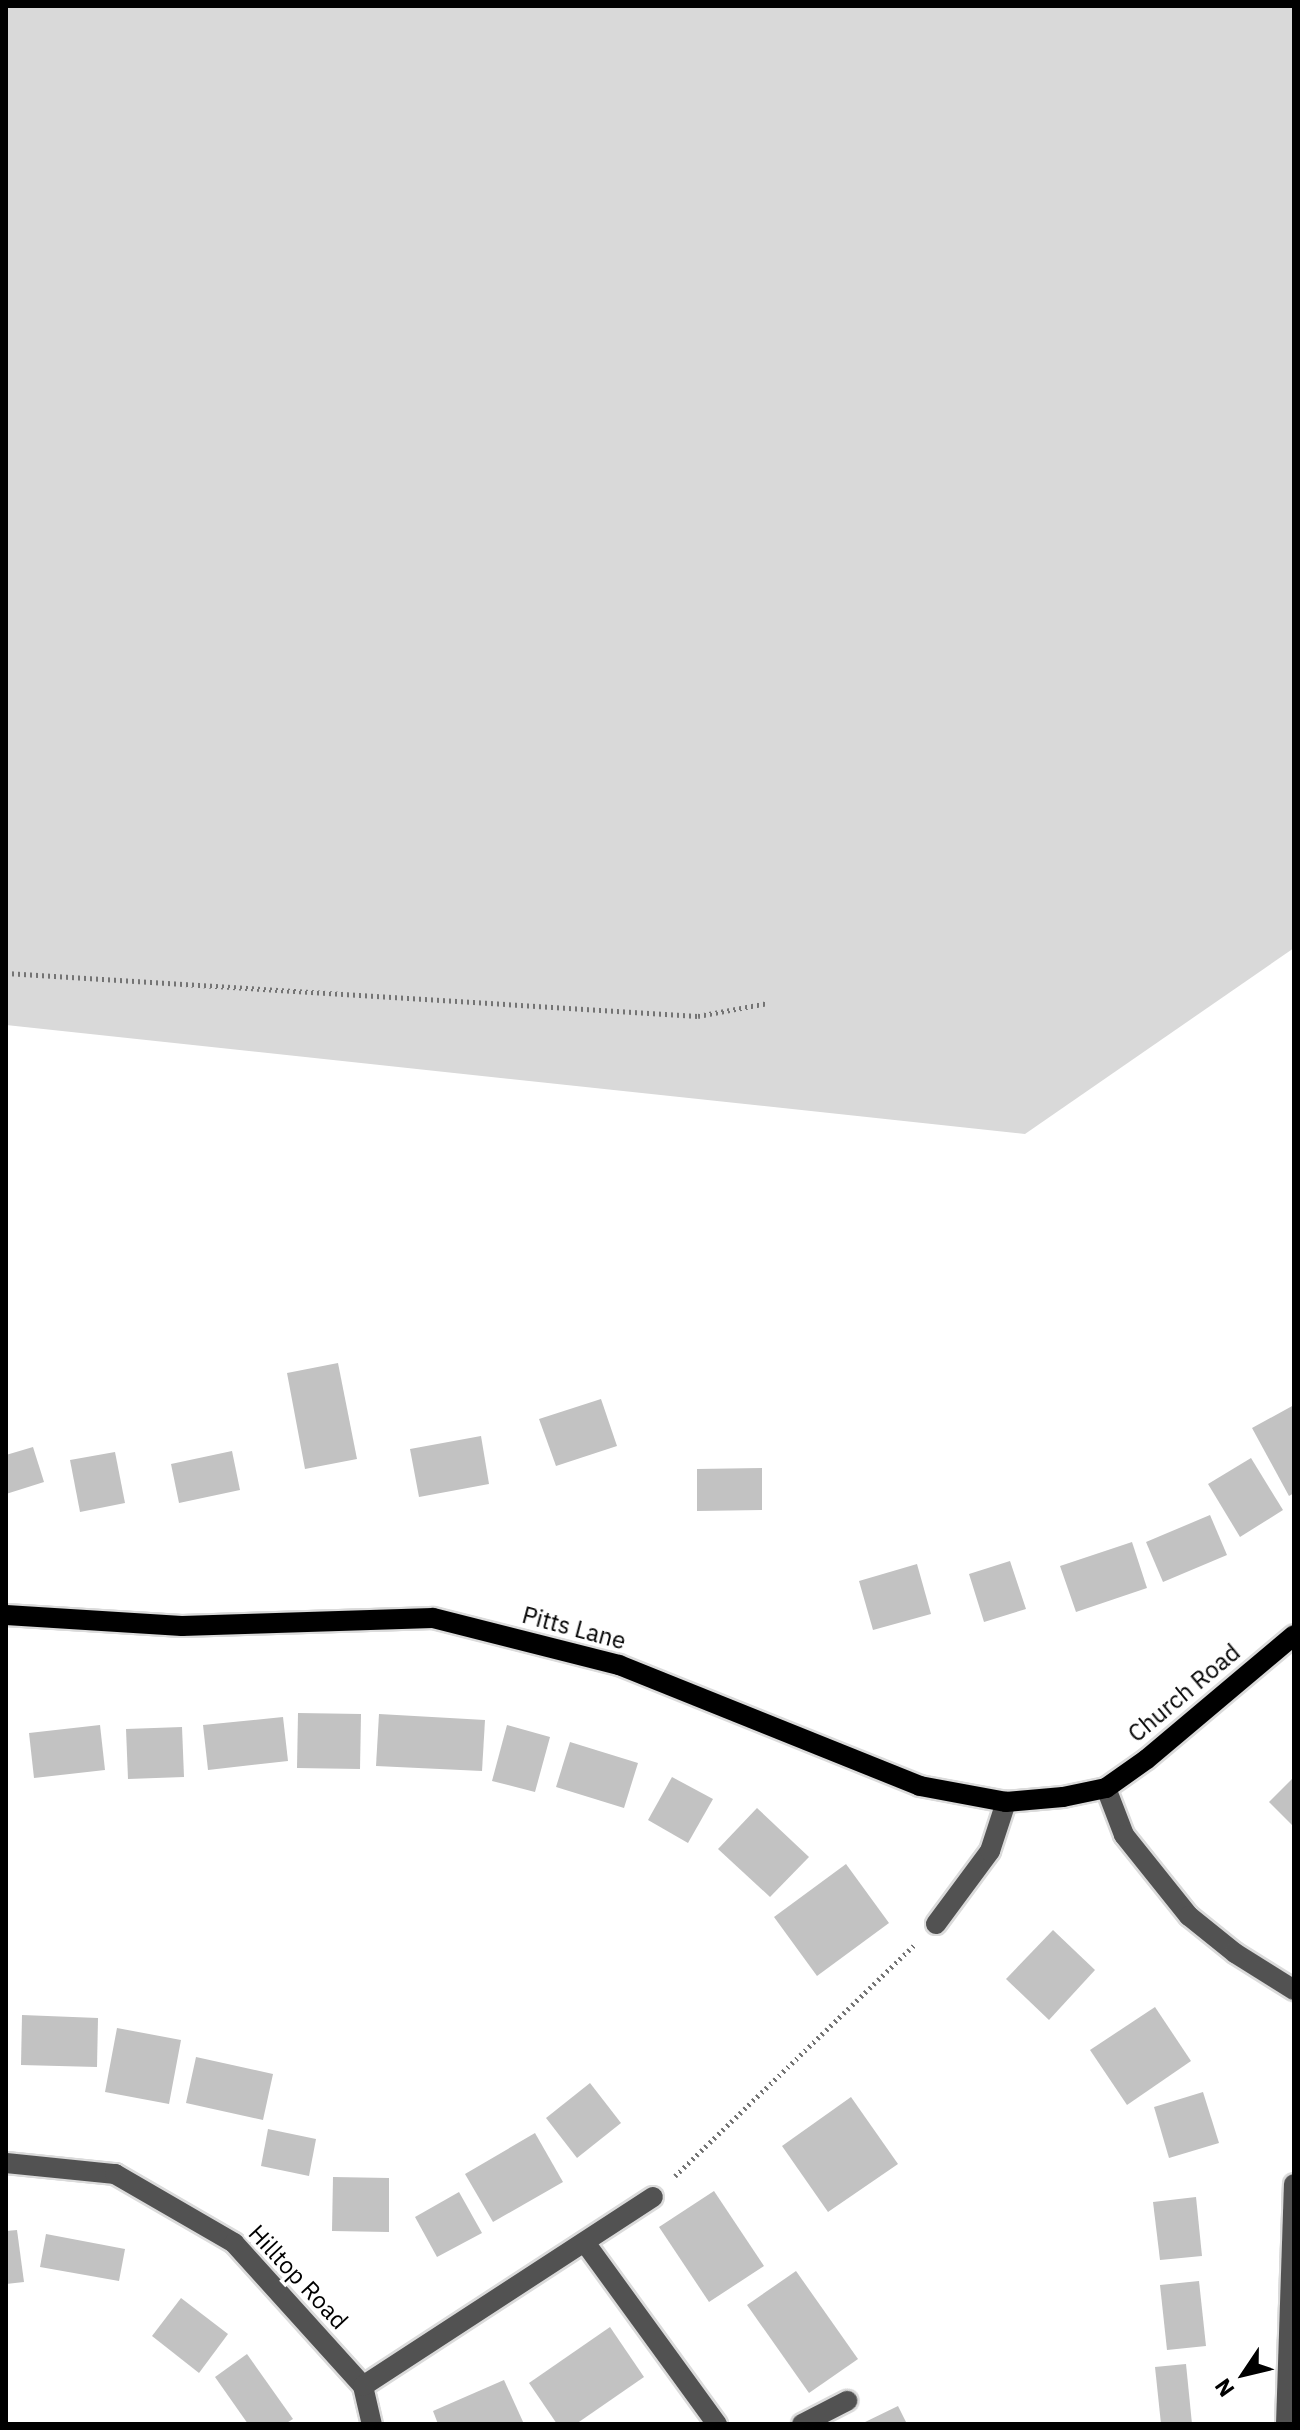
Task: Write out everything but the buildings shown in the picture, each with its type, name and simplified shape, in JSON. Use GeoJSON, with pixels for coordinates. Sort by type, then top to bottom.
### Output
{"type":"FeatureCollection","features":[{"type":"Feature","properties":{"kind":"main road","name":"Pitts Lane"},"geometry":{"type":"LineString","coordinates":[[6,1615],[182,1626],[433,1618],[619,1665],[920,1786],[1006,1802],[1063,1797],[1106,1788]]}},
{"type":"Feature","properties":{"kind":"main road","name":"Church Road"},"geometry":{"type":"LineString","coordinates":[[1106,1788],[1147,1759],[1294,1635]]}},
{"type":"Feature","properties":{"kind":"street"},"geometry":{"type":"LineString","coordinates":[[1106,1788],[1124,1835],[1189,1916],[1235,1953],[1294,1990]]}},
{"type":"Feature","properties":{"kind":"street"},"geometry":{"type":"LineString","coordinates":[[936,1924],[990,1851],[1006,1802]]}},
{"type":"Feature","properties":{"kind":"street","name":"Hilltop Road"},"geometry":{"type":"LineString","coordinates":[[6,2163],[115,2174],[234,2243],[363,2386]]}},
{"type":"Feature","properties":{"kind":"street"},"geometry":{"type":"LineString","coordinates":[[1286,2424],[1294,2184]]}},
{"type":"Feature","properties":{"kind":"street"},"geometry":{"type":"LineString","coordinates":[[372,2424],[363,2386],[586,2244],[653,2197]]}},
{"type":"Feature","properties":{"kind":"street"},"geometry":{"type":"LineString","coordinates":[[586,2244],[717,2424]]}},
{"type":"Feature","properties":{"kind":"street"},"geometry":{"type":"LineString","coordinates":[[802,2424],[847,2401]]}},
{"type":"Feature","properties":{"kind":"path"},"geometry":{"type":"LineString","coordinates":[[6,973],[698,1016],[768,1003]]}},
{"type":"Feature","properties":{"kind":"path"},"geometry":{"type":"LineString","coordinates":[[653,2197],[936,1924]]}},
{"type":"Feature","properties":{"kind":"shaded area"},"geometry":{"type":"Polygon","coordinates":[[[6,6],[1294,6],[1294,948],[1025,1134],[6,1025],[6,6]]]}}]}
